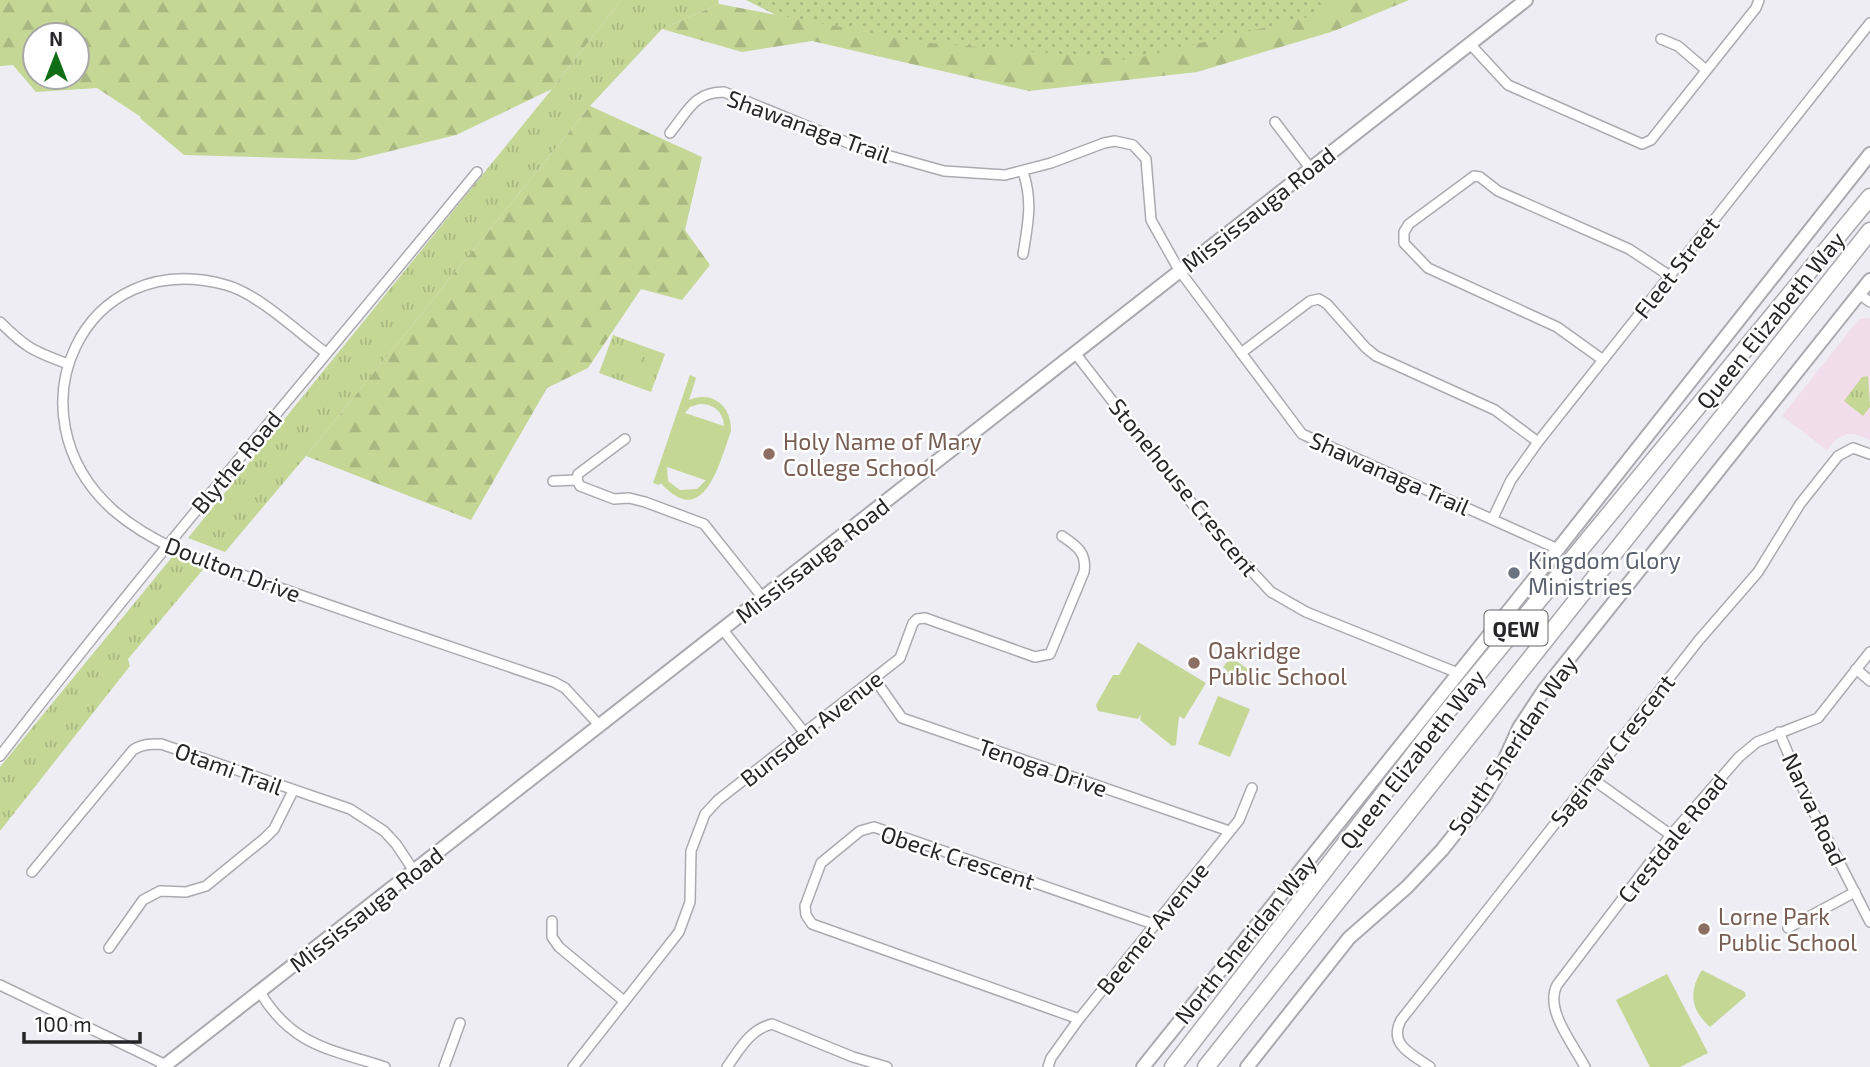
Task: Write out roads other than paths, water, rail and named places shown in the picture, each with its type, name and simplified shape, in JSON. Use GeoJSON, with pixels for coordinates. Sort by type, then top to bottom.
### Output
{"type":"FeatureCollection","features":[{"type":"Feature","properties":{"kind":"highway","name":"Queen Elizabeth Way"},"geometry":{"type":"LineString","coordinates":[[1173,1067],[1441,719],[1870,197]]}},
{"type":"Feature","properties":{"kind":"highway","name":"Queen Elizabeth Way"},"geometry":{"type":"LineString","coordinates":[[1206,1067],[1870,231]]}},
{"type":"Feature","properties":{"kind":"street","name":"Mississauga Road"},"geometry":{"type":"LineString","coordinates":[[165,1066],[1526,0]]}},
{"type":"Feature","properties":{"kind":"street"},"geometry":{"type":"LineString","coordinates":[[1470,44],[1508,85],[1642,144],[1651,140],[1756,8],[1759,0]]}},
{"type":"Feature","properties":{"kind":"street","name":"Fleet Street"},"geometry":{"type":"LineString","coordinates":[[1493,518],[1511,480],[1538,442],[1870,23]]}},
{"type":"Feature","properties":{"kind":"street"},"geometry":{"type":"LineString","coordinates":[[1661,38],[1678,46],[1706,70]]}},
{"type":"Feature","properties":{"kind":"street","name":"Shawanaga Trail"},"geometry":{"type":"LineString","coordinates":[[670,133],[700,96],[709,92],[724,92],[858,147],[944,171],[1005,175],[1023,172],[1104,143],[1115,141],[1133,145],[1146,159],[1151,220],[1179,270],[1302,434],[1558,549]]}},
{"type":"Feature","properties":{"kind":"street"},"geometry":{"type":"LineString","coordinates":[[1275,122],[1310,168]]}},
{"type":"Feature","properties":{"kind":"street","name":"North Sheridan Way"},"geometry":{"type":"LineString","coordinates":[[1143,1067],[1870,154]]}},
{"type":"Feature","properties":{"kind":"street","name":"Blythe Road"},"geometry":{"type":"LineString","coordinates":[[0,756],[81,650],[477,172]]}},
{"type":"Feature","properties":{"kind":"street"},"geometry":{"type":"LineString","coordinates":[[1023,172],[1030,190],[1023,254]]}},
{"type":"Feature","properties":{"kind":"street"},"geometry":{"type":"LineString","coordinates":[[1603,360],[1557,327],[1428,268],[1404,243],[1404,232],[1409,224],[1474,176],[1480,177],[1498,191],[1629,248],[1670,276]]}},
{"type":"Feature","properties":{"kind":"street","name":"Doulton Drive"},"geometry":{"type":"LineString","coordinates":[[326,354],[260,303],[237,289],[209,281],[164,280],[121,296],[87,326],[68,364],[61,408],[72,454],[103,500],[132,525],[166,546],[554,682],[565,688],[600,726]]}},
{"type":"Feature","properties":{"kind":"street","name":"South Sheridan Way"},"geometry":{"type":"LineString","coordinates":[[1247,1067],[1349,938],[1399,895],[1442,850],[1484,797],[1519,728],[1544,690],[1870,280]]}},
{"type":"Feature","properties":{"kind":"street"},"geometry":{"type":"LineString","coordinates":[[1859,294],[1870,302]]}},
{"type":"Feature","properties":{"kind":"street"},"geometry":{"type":"LineString","coordinates":[[1241,353],[1310,301],[1319,299],[1327,304],[1376,356],[1495,410],[1538,442]]}},
{"type":"Feature","properties":{"kind":"street"},"geometry":{"type":"LineString","coordinates":[[0,322],[32,351],[68,364]]}},
{"type":"Feature","properties":{"kind":"street","name":"Stonehouse Crescent"},"geometry":{"type":"LineString","coordinates":[[1075,353],[1208,524],[1271,592],[1306,612],[1458,673]]}},
{"type":"Feature","properties":{"kind":"street"},"geometry":{"type":"LineString","coordinates":[[577,480],[578,474],[625,439]]}},
{"type":"Feature","properties":{"kind":"street","name":"Saginaw Crescent"},"geometry":{"type":"LineString","coordinates":[[1430,1067],[1401,1046],[1396,1029],[1401,1020],[1699,640],[1758,572],[1801,504],[1838,456],[1853,448],[1870,454]]}},
{"type":"Feature","properties":{"kind":"street"},"geometry":{"type":"LineString","coordinates":[[553,481],[577,480],[585,488],[614,499],[629,498],[645,502],[704,524],[763,598]]}},
{"type":"Feature","properties":{"kind":"street","name":"Bunsden Avenue"},"geometry":{"type":"LineString","coordinates":[[573,1067],[679,932],[690,902],[691,851],[705,814],[718,800],[900,658],[913,622],[917,619],[925,618],[1035,657],[1050,654],[1086,563],[1080,548],[1062,536]]}},
{"type":"Feature","properties":{"kind":"street"},"geometry":{"type":"LineString","coordinates":[[723,630],[804,732]]}},
{"type":"Feature","properties":{"kind":"street","name":"Crestdale Road"},"geometry":{"type":"LineString","coordinates":[[1585,1067],[1556,1016],[1553,992],[1671,835],[1739,757],[1758,742],[1818,718],[1870,652]]}},
{"type":"Feature","properties":{"kind":"street"},"geometry":{"type":"LineString","coordinates":[[1857,669],[1870,681]]}},
{"type":"Feature","properties":{"kind":"street","name":"Tenoga Drive"},"geometry":{"type":"LineString","coordinates":[[874,678],[902,718],[1229,831]]}},
{"type":"Feature","properties":{"kind":"street","name":"Narva Road"},"geometry":{"type":"LineString","coordinates":[[1779,732],[1810,805],[1870,922]]}},
{"type":"Feature","properties":{"kind":"street","name":"Otami Trail"},"geometry":{"type":"LineString","coordinates":[[32,872],[133,750],[141,745],[161,744],[350,809],[384,831],[414,871]]}},
{"type":"Feature","properties":{"kind":"street"},"geometry":{"type":"LineString","coordinates":[[1591,778],[1671,835]]}},
{"type":"Feature","properties":{"kind":"street","name":"Beemer Avenue"},"geometry":{"type":"LineString","coordinates":[[1048,1067],[1051,1058],[1079,1019],[1239,820],[1252,788]]}},
{"type":"Feature","properties":{"kind":"street"},"geometry":{"type":"LineString","coordinates":[[109,948],[143,900],[151,894],[167,890],[186,892],[206,886],[265,838],[274,828],[293,791]]}},
{"type":"Feature","properties":{"kind":"street","name":"Obeck Crescent"},"geometry":{"type":"LineString","coordinates":[[1079,1019],[812,924],[806,915],[805,906],[821,863],[860,831],[874,827],[1156,925]]}},
{"type":"Feature","properties":{"kind":"street"},"geometry":{"type":"LineString","coordinates":[[1788,928],[1855,892]]}},
{"type":"Feature","properties":{"kind":"street"},"geometry":{"type":"LineString","coordinates":[[552,920],[552,937],[559,947],[624,1001]]}},
{"type":"Feature","properties":{"kind":"street"},"geometry":{"type":"LineString","coordinates":[[0,985],[165,1066]]}},
{"type":"Feature","properties":{"kind":"street"},"geometry":{"type":"LineString","coordinates":[[260,992],[268,1005],[297,1035],[312,1043],[385,1067]]}},
{"type":"Feature","properties":{"kind":"street"},"geometry":{"type":"LineString","coordinates":[[444,1067],[460,1023]]}},
{"type":"Feature","properties":{"kind":"street"},"geometry":{"type":"LineString","coordinates":[[727,1067],[751,1034],[772,1024],[852,1062],[887,1067]]}},
{"type":"Feature","properties":{"kind":"place","name":"Holy Name of Mary College School"},"geometry":{"type":"Point","coordinates":[769,454]}},
{"type":"Feature","properties":{"kind":"place","name":"Kingdom Glory Ministries"},"geometry":{"type":"Point","coordinates":[1514,573]}},
{"type":"Feature","properties":{"kind":"place","name":"Oakridge Public School"},"geometry":{"type":"Point","coordinates":[1194,663]}},
{"type":"Feature","properties":{"kind":"place","name":"Lorne Park Public School"},"geometry":{"type":"Point","coordinates":[1704,929]}}]}
